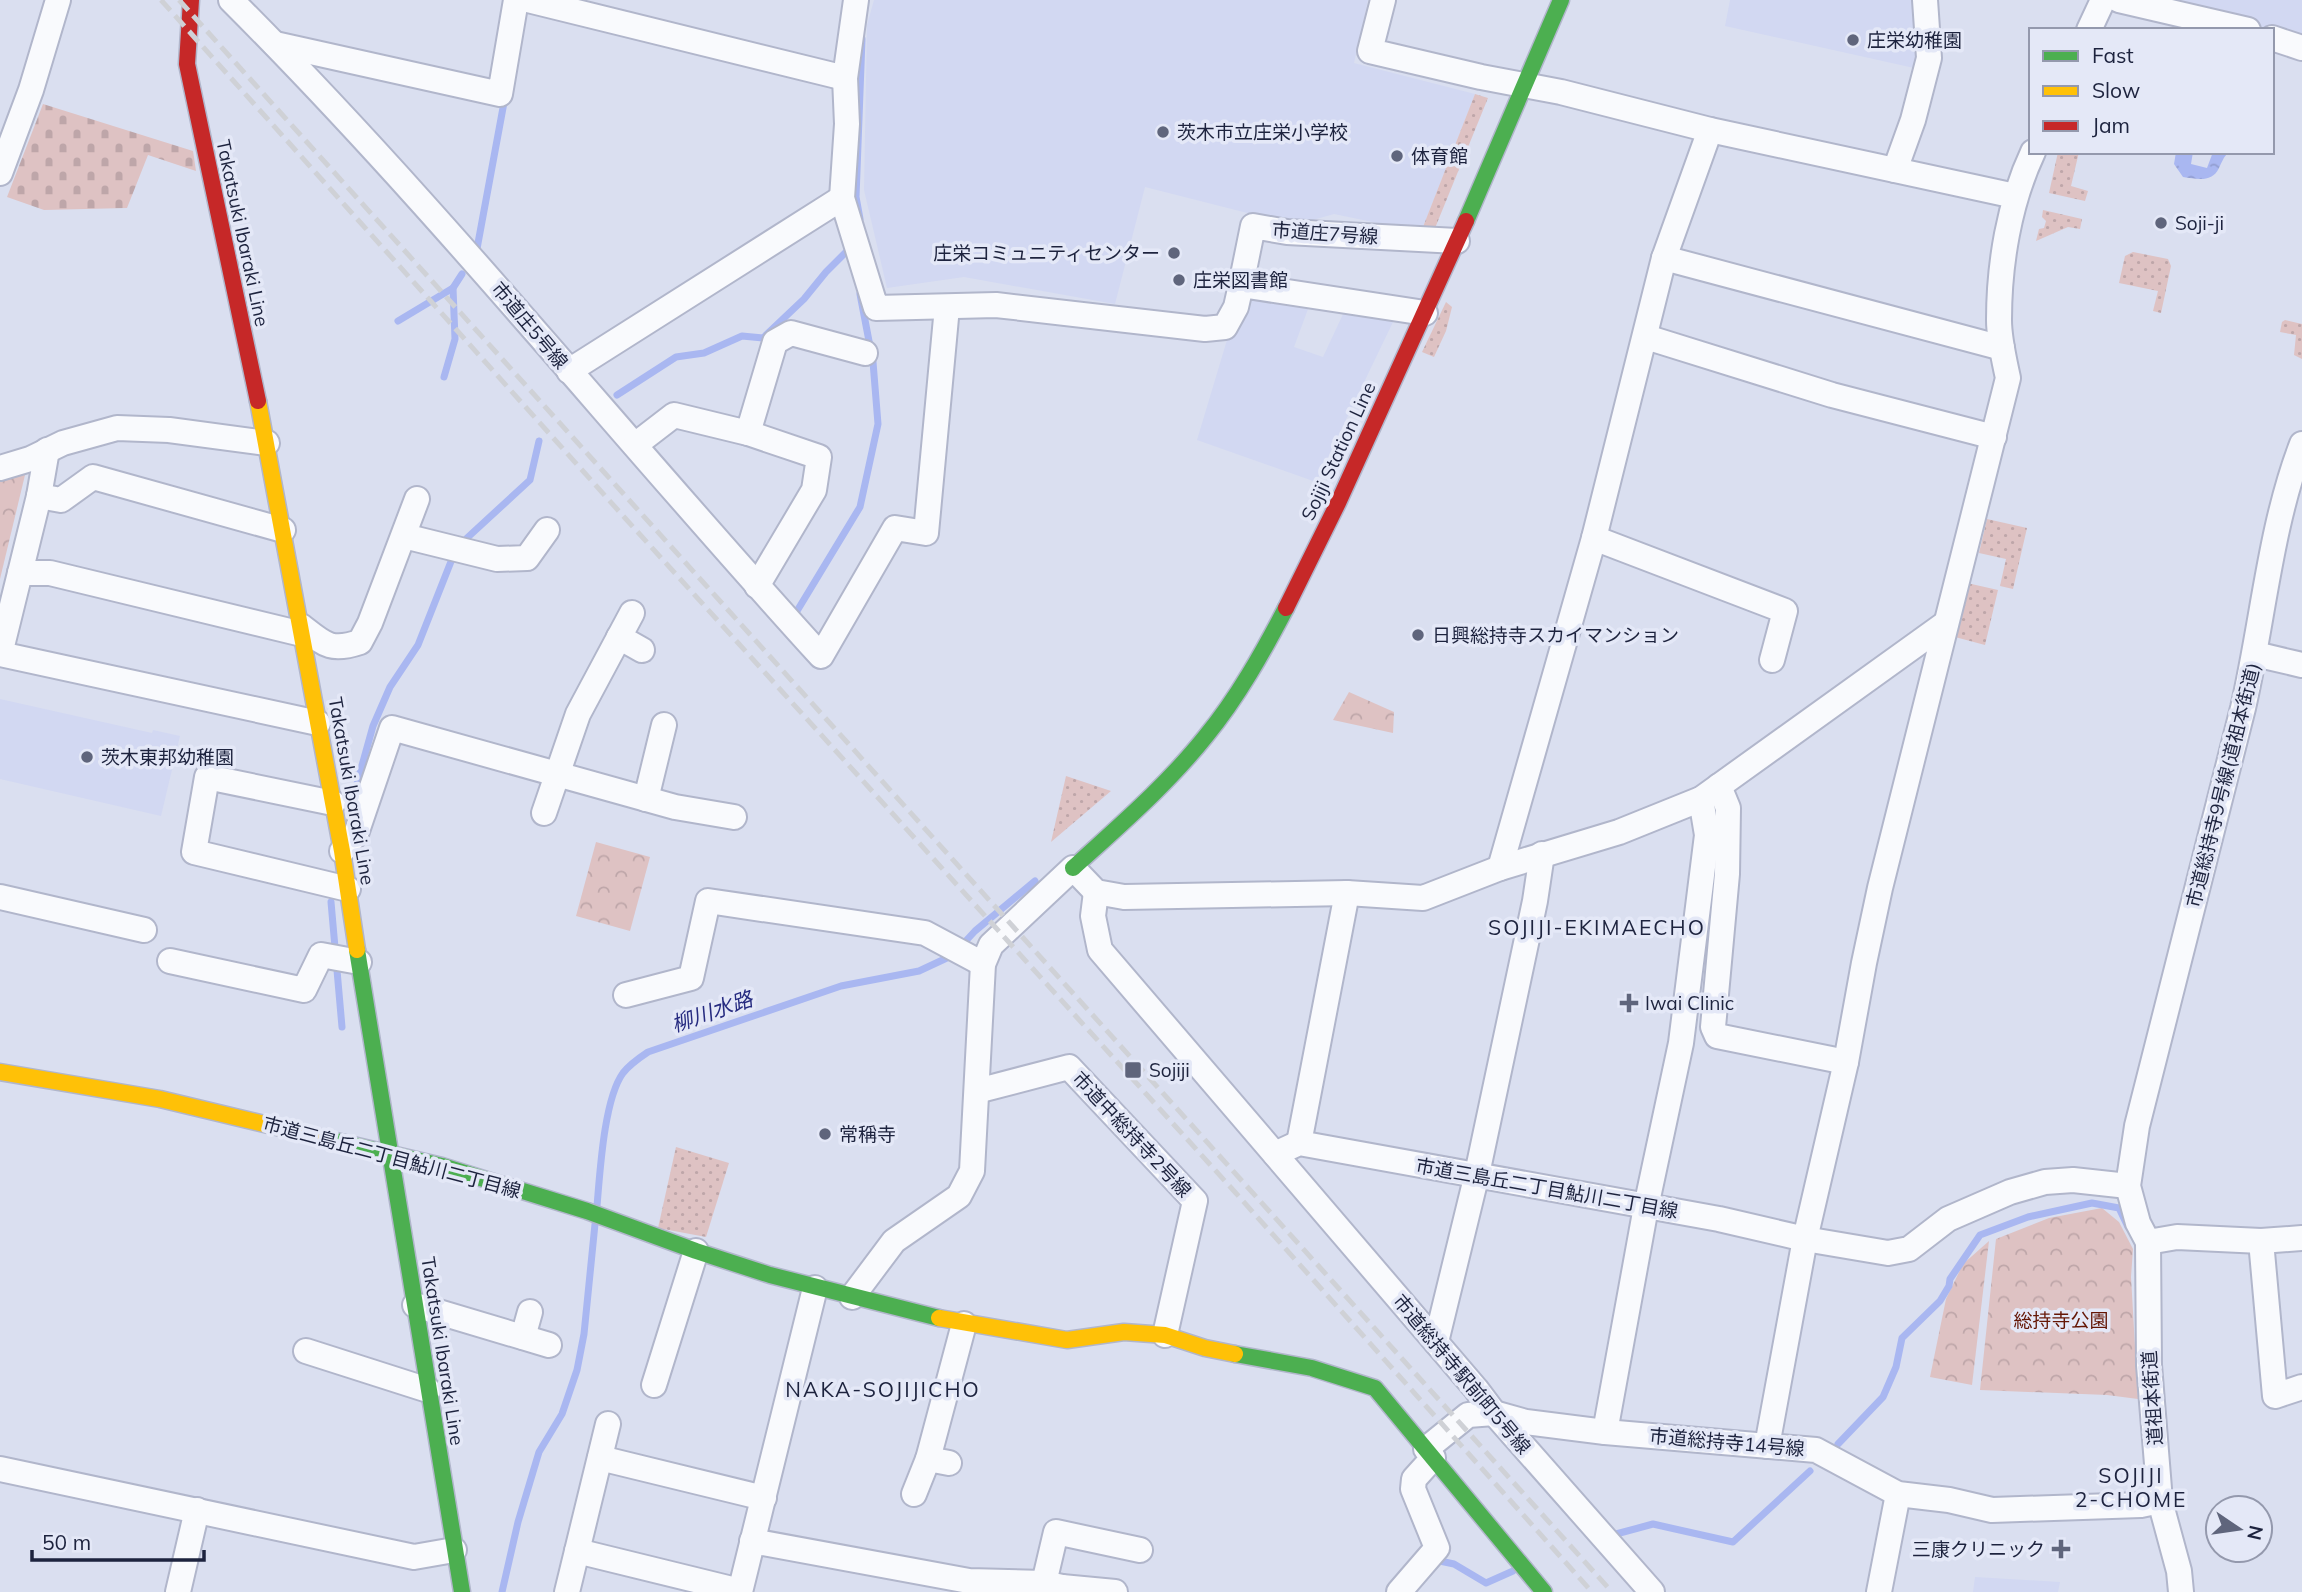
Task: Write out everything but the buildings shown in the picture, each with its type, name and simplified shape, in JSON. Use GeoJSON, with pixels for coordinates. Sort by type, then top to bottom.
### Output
{"type":"FeatureCollection","features":[{"type":"Feature","properties":{"kind":"main road","name":"Takatsuki Ibaraki Line"},"geometry":{"type":"LineString","coordinates":[[191,0],[187,64],[267,443],[342,850],[462,1592]]}},
{"type":"Feature","properties":{"kind":"main road","name":"Sojiji Station Line"},"geometry":{"type":"LineString","coordinates":[[1073,868],[1179,768],[1223,714],[1255,665],[1316,548],[1425,313],[1561,0]]}},
{"type":"Feature","properties":{"kind":"main road","name":"市道三島丘二丁目鮎川二丁目線"},"geometry":{"type":"LineString","coordinates":[[0,1072],[160,1099],[442,1166],[587,1211],[696,1251],[815,1288],[964,1324],[1067,1340],[1124,1332],[1165,1335],[1205,1348],[1312,1368],[1375,1388],[1544,1592]]}},
{"type":"Feature","properties":{"kind":"street"},"geometry":{"type":"LineString","coordinates":[[0,173],[31,90],[58,0]]}},
{"type":"Feature","properties":{"kind":"street","name":"市道庄5号線"},"geometry":{"type":"LineString","coordinates":[[231,0],[470,255],[821,656],[895,528],[926,533],[947,307]]}},
{"type":"Feature","properties":{"kind":"street"},"geometry":{"type":"LineString","coordinates":[[275,44],[500,94],[516,0]]}},
{"type":"Feature","properties":{"kind":"street"},"geometry":{"type":"LineString","coordinates":[[528,0],[845,78]]}},
{"type":"Feature","properties":{"kind":"street"},"geometry":{"type":"LineString","coordinates":[[856,0],[845,78],[847,124],[842,198],[876,308],[996,305],[1205,329],[1225,327],[1236,306],[1241,285],[1425,313]]}},
{"type":"Feature","properties":{"kind":"street"},"geometry":{"type":"LineString","coordinates":[[1383,0],[1370,51],[1561,92],[1710,130],[2015,196]]}},
{"type":"Feature","properties":{"kind":"street"},"geometry":{"type":"LineString","coordinates":[[1895,170],[1913,120],[1929,58],[1925,0]]}},
{"type":"Feature","properties":{"kind":"street"},"geometry":{"type":"LineString","coordinates":[[2090,28],[2103,0]]}},
{"type":"Feature","properties":{"kind":"street"},"geometry":{"type":"LineString","coordinates":[[2119,0],[2239,28]]}},
{"type":"Feature","properties":{"kind":"street"},"geometry":{"type":"LineString","coordinates":[[2274,39],[2302,48]]}},
{"type":"Feature","properties":{"kind":"street"},"geometry":{"type":"LineString","coordinates":[[1500,868],[1594,538],[1664,258],[1710,130]]}},
{"type":"Feature","properties":{"kind":"street"},"geometry":{"type":"LineString","coordinates":[[1767,1446],[1805,1239],[1846,1062],[1880,888],[2008,378],[1999,322],[2001,290],[2015,196],[2032,154]]}},
{"type":"Feature","properties":{"kind":"street"},"geometry":{"type":"LineString","coordinates":[[569,371],[842,198]]}},
{"type":"Feature","properties":{"kind":"street","name":"市道庄7号線"},"geometry":{"type":"LineString","coordinates":[[1241,285],[1253,226],[1287,232],[1457,241]]}},
{"type":"Feature","properties":{"kind":"street"},"geometry":{"type":"LineString","coordinates":[[1664,258],[2002,348]]}},
{"type":"Feature","properties":{"kind":"street"},"geometry":{"type":"LineString","coordinates":[[748,433],[775,342],[790,333],[865,353]]}},
{"type":"Feature","properties":{"kind":"street"},"geometry":{"type":"LineString","coordinates":[[1646,337],[1832,395],[1994,437]]}},
{"type":"Feature","properties":{"kind":"street"},"geometry":{"type":"LineString","coordinates":[[635,445],[674,415],[748,433],[819,457],[814,490],[757,586]]}},
{"type":"Feature","properties":{"kind":"street"},"geometry":{"type":"LineString","coordinates":[[0,465],[63,437],[117,423],[155,425],[169,430]]}},
{"type":"Feature","properties":{"kind":"street"},"geometry":{"type":"LineString","coordinates":[[0,465],[30,459],[63,443],[117,428],[169,430],[267,443]]}},
{"type":"Feature","properties":{"kind":"street","name":"市道総持寺9号線(道祖本街道)"},"geometry":{"type":"LineString","coordinates":[[2128,1186],[2137,1125],[2168,1011],[2255,654],[2279,522],[2302,444]]}},
{"type":"Feature","properties":{"kind":"street"},"geometry":{"type":"LineString","coordinates":[[47,450],[39,496],[0,654],[318,723]]}},
{"type":"Feature","properties":{"kind":"street"},"geometry":{"type":"LineString","coordinates":[[39,496],[61,500],[93,477],[283,530]]}},
{"type":"Feature","properties":{"kind":"street"},"geometry":{"type":"LineString","coordinates":[[20,573],[50,573],[302,630],[327,646],[344,647],[360,642],[370,623],[417,499]]}},
{"type":"Feature","properties":{"kind":"street"},"geometry":{"type":"LineString","coordinates":[[404,536],[497,559],[527,558],[547,530]]}},
{"type":"Feature","properties":{"kind":"street"},"geometry":{"type":"LineString","coordinates":[[1594,538],[1785,611],[1772,660]]}},
{"type":"Feature","properties":{"kind":"street"},"geometry":{"type":"LineString","coordinates":[[544,813],[578,714],[632,613]]}},
{"type":"Feature","properties":{"kind":"street"},"geometry":{"type":"LineString","coordinates":[[852,1297],[894,1241],[959,1196],[972,1171],[983,964],[991,945],[1073,868],[1096,892],[1124,897],[1347,893],[1423,898],[1500,868],[1619,832],[1710,792],[1946,623]]}},
{"type":"Feature","properties":{"kind":"street"},"geometry":{"type":"LineString","coordinates":[[620,637],[642,650]]}},
{"type":"Feature","properties":{"kind":"street"},"geometry":{"type":"LineString","coordinates":[[2255,654],[2302,665]]}},
{"type":"Feature","properties":{"kind":"street"},"geometry":{"type":"LineString","coordinates":[[646,799],[664,725]]}},
{"type":"Feature","properties":{"kind":"street"},"geometry":{"type":"LineString","coordinates":[[342,850],[356,834],[393,728],[675,807],[734,817]]}},
{"type":"Feature","properties":{"kind":"street"},"geometry":{"type":"LineString","coordinates":[[333,803],[207,777],[194,852],[348,889]]}},
{"type":"Feature","properties":{"kind":"street"},"geometry":{"type":"LineString","coordinates":[[1710,792],[1728,808],[1727,874],[1713,1027],[1717,1036],[1846,1062]]}},
{"type":"Feature","properties":{"kind":"street"},"geometry":{"type":"LineString","coordinates":[[1605,1432],[1646,1207],[1683,1030],[1710,792]]}},
{"type":"Feature","properties":{"kind":"street"},"geometry":{"type":"LineString","coordinates":[[1436,1342],[1477,1174],[1535,901],[1542,854]]}},
{"type":"Feature","properties":{"kind":"street"},"geometry":{"type":"LineString","coordinates":[[1096,892],[1093,916],[1100,950],[1275,1154],[1300,1143],[1347,893]]}},
{"type":"Feature","properties":{"kind":"street"},"geometry":{"type":"LineString","coordinates":[[0,897],[144,930]]}},
{"type":"Feature","properties":{"kind":"street"},"geometry":{"type":"LineString","coordinates":[[626,995],[691,978],[708,901],[925,933],[983,964]]}},
{"type":"Feature","properties":{"kind":"street"},"geometry":{"type":"LineString","coordinates":[[170,961],[304,990],[321,955],[359,961]]}},
{"type":"Feature","properties":{"kind":"street","name":"市道中総持寺2号線"},"geometry":{"type":"LineString","coordinates":[[977,1091],[1069,1067],[1195,1201],[1165,1335]]}},
{"type":"Feature","properties":{"kind":"street","name":"市道三島丘二丁目鮎川二丁目線"},"geometry":{"type":"LineString","coordinates":[[1300,1143],[1719,1219],[1805,1239],[1888,1253],[1909,1249],[1948,1219],[2010,1192],[2045,1182],[2073,1180],[2128,1186]]}},
{"type":"Feature","properties":{"kind":"street","name":"市道総持寺駅前町5号線"},"geometry":{"type":"LineString","coordinates":[[1275,1154],[1436,1342],[1493,1413],[1651,1592]]}},
{"type":"Feature","properties":{"kind":"street"},"geometry":{"type":"LineString","coordinates":[[2128,1186],[2138,1223],[2148,1242],[2177,1237],[2261,1241],[2302,1238]]}},
{"type":"Feature","properties":{"kind":"street"},"geometry":{"type":"LineString","coordinates":[[2261,1241],[2275,1396],[2302,1387]]}},
{"type":"Feature","properties":{"kind":"street","name":"道祖本街道"},"geometry":{"type":"LineString","coordinates":[[2148,1242],[2149,1365],[2160,1501],[2179,1571],[2180,1592]]}},
{"type":"Feature","properties":{"kind":"street"},"geometry":{"type":"LineString","coordinates":[[654,1385],[696,1251]]}},
{"type":"Feature","properties":{"kind":"street"},"geometry":{"type":"LineString","coordinates":[[577,1551],[740,1591],[815,1288]]}},
{"type":"Feature","properties":{"kind":"street"},"geometry":{"type":"LineString","coordinates":[[415,1305],[549,1346]]}},
{"type":"Feature","properties":{"kind":"street"},"geometry":{"type":"LineString","coordinates":[[523,1337],[530,1312]]}},
{"type":"Feature","properties":{"kind":"street"},"geometry":{"type":"LineString","coordinates":[[914,1494],[938,1461],[964,1324]]}},
{"type":"Feature","properties":{"kind":"street"},"geometry":{"type":"LineString","coordinates":[[306,1351],[428,1390]]}},
{"type":"Feature","properties":{"kind":"street"},"geometry":{"type":"LineString","coordinates":[[1399,1592],[1437,1548],[1413,1489],[1414,1479],[1429,1453],[1468,1415],[1493,1413]]}},
{"type":"Feature","properties":{"kind":"street","name":"市道総持寺14号線"},"geometry":{"type":"LineString","coordinates":[[1493,1413],[1526,1422],[1605,1432],[1816,1450],[1898,1494],[1949,1500],[1992,1510],[2141,1505],[2160,1501]]}},
{"type":"Feature","properties":{"kind":"street"},"geometry":{"type":"LineString","coordinates":[[567,1592],[608,1424]]}},
{"type":"Feature","properties":{"kind":"street"},"geometry":{"type":"LineString","coordinates":[[600,1458],[764,1498]]}},
{"type":"Feature","properties":{"kind":"street"},"geometry":{"type":"LineString","coordinates":[[0,1469],[414,1557],[454,1550]]}},
{"type":"Feature","properties":{"kind":"street"},"geometry":{"type":"LineString","coordinates":[[1879,1592],[1898,1494]]}},
{"type":"Feature","properties":{"kind":"street"},"geometry":{"type":"LineString","coordinates":[[178,1592],[197,1510]]}},
{"type":"Feature","properties":{"kind":"street"},"geometry":{"type":"LineString","coordinates":[[1056,1587],[1056,1532],[1140,1549]]}},
{"type":"Feature","properties":{"kind":"street"},"geometry":{"type":"LineString","coordinates":[[752,1541],[969,1581],[1115,1592]]}},
{"type":"Feature","properties":{"kind":"shaded area","name":"茨木市立庄栄小学校"},"geometry":{"type":"Polygon","coordinates":[[[874,0],[1368,0],[1354,63],[1475,94],[1421,232],[1334,214],[1295,225],[1145,187],[1115,304],[964,277],[887,288],[864,190],[867,25],[874,0]]]}},
{"type":"Feature","properties":{"kind":"shaded area","name":"庄栄幼稚園"},"geometry":{"type":"Polygon","coordinates":[[[1730,0],[1920,0],[1923,70],[1725,26],[1730,0]]]}},
{"type":"Feature","properties":{"kind":"shaded area"},"geometry":{"type":"Polygon","coordinates":[[[2159,0],[2302,0],[2302,37],[2159,0]]]}},
{"type":"Feature","properties":{"kind":"shaded area"},"geometry":{"type":"Polygon","coordinates":[[[1246,297],[1308,309],[1294,347],[1323,357],[1344,312],[1393,322],[1316,482],[1197,440],[1230,330],[1246,297]]]}},
{"type":"Feature","properties":{"kind":"shaded area","name":"茨木東邦幼稚園"},"geometry":{"type":"Polygon","coordinates":[[[0,699],[152,733],[153,730],[180,736],[161,816],[0,779],[0,699]]]}},
{"type":"Feature","properties":{"kind":"shaded area"},"geometry":{"type":"Polygon","coordinates":[[[1975,1577],[2060,1582],[2058,1592],[1973,1592],[1975,1577]]]}},
{"type":"Feature","properties":{"kind":"green space"},"geometry":{"type":"Polygon","coordinates":[[[1475,94],[1488,98],[1433,233],[1421,232],[1475,94]]]}},
{"type":"Feature","properties":{"kind":"green space"},"geometry":{"type":"Polygon","coordinates":[[[43,104],[193,151],[196,171],[148,155],[127,208],[44,210],[7,197],[43,104]]]}},
{"type":"Feature","properties":{"kind":"green space"},"geometry":{"type":"Polygon","coordinates":[[[2058,154],[2079,154],[2071,186],[2088,191],[2085,201],[2049,193],[2058,154]]]}},
{"type":"Feature","properties":{"kind":"green space"},"geometry":{"type":"Polygon","coordinates":[[[2043,210],[2082,219],[2080,229],[2068,227],[2036,241],[2039,229],[2044,228],[2046,221],[2042,217],[2043,210]]]}},
{"type":"Feature","properties":{"kind":"green space"},"geometry":{"type":"Polygon","coordinates":[[[2133,252],[2168,259],[2171,266],[2161,313],[2153,311],[2158,291],[2119,283],[2125,256],[2133,252]]]}},
{"type":"Feature","properties":{"kind":"green space"},"geometry":{"type":"Polygon","coordinates":[[[1446,302],[1452,307],[1446,331],[1434,357],[1422,352],[1446,302]]]}},
{"type":"Feature","properties":{"kind":"green space"},"geometry":{"type":"Polygon","coordinates":[[[2285,320],[2302,324],[2302,359],[2294,355],[2296,335],[2280,332],[2285,320]]]}},
{"type":"Feature","properties":{"kind":"green space"},"geometry":{"type":"Polygon","coordinates":[[[25,475],[0,579],[0,479],[25,475]]]}},
{"type":"Feature","properties":{"kind":"green space"},"geometry":{"type":"Polygon","coordinates":[[[1987,519],[2027,528],[2013,589],[2000,586],[2006,559],[1979,553],[1987,519]]]}},
{"type":"Feature","properties":{"kind":"green space"},"geometry":{"type":"Polygon","coordinates":[[[1967,583],[1998,590],[1985,645],[1955,637],[1967,583]]]}},
{"type":"Feature","properties":{"kind":"green space"},"geometry":{"type":"Polygon","coordinates":[[[1349,692],[1394,712],[1393,733],[1333,720],[1349,692]]]}},
{"type":"Feature","properties":{"kind":"green space"},"geometry":{"type":"Polygon","coordinates":[[[1066,776],[1111,791],[1051,842],[1066,776]]]}},
{"type":"Feature","properties":{"kind":"green space"},"geometry":{"type":"Polygon","coordinates":[[[596,842],[650,857],[630,931],[576,916],[596,842]]]}},
{"type":"Feature","properties":{"kind":"green space"},"geometry":{"type":"Polygon","coordinates":[[[676,1147],[729,1163],[706,1237],[658,1228],[676,1147]]]}},
{"type":"Feature","properties":{"kind":"green space","name":"総持寺公園"},"geometry":{"type":"Polygon","coordinates":[[[2102,1208],[2119,1222],[2133,1249],[2131,1277],[2138,1399],[2107,1395],[1980,1390],[1996,1239],[2049,1218],[2102,1208]]]}},
{"type":"Feature","properties":{"kind":"green space"},"geometry":{"type":"Polygon","coordinates":[[[1989,1241],[1972,1385],[1930,1377],[1946,1299],[1963,1264],[1989,1241]]]}},
{"type":"Feature","properties":{"kind":"water"},"geometry":{"type":"Polygon","coordinates":[[[2176,154],[2193,154],[2191,164],[2207,168],[2212,154],[2227,154],[2216,173],[2208,178],[2183,177],[2174,164],[2176,154]]]}},
{"type":"Feature","properties":{"kind":"waterway"},"geometry":{"type":"LineString","coordinates":[[860,219],[856,197],[862,39]]}},
{"type":"Feature","properties":{"kind":"waterway"},"geometry":{"type":"LineString","coordinates":[[476,254],[505,97]]}},
{"type":"Feature","properties":{"kind":"waterway"},"geometry":{"type":"LineString","coordinates":[[617,395],[676,357],[704,353],[742,336],[763,338],[804,299],[851,247]]}},
{"type":"Feature","properties":{"kind":"waterway"},"geometry":{"type":"LineString","coordinates":[[444,377],[455,339],[453,288],[462,274]]}},
{"type":"Feature","properties":{"kind":"waterway"},"geometry":{"type":"LineString","coordinates":[[398,321],[453,288]]}},
{"type":"Feature","properties":{"kind":"waterway"},"geometry":{"type":"LineString","coordinates":[[797,611],[860,507],[878,424],[873,362],[860,294]]}},
{"type":"Feature","properties":{"kind":"waterway"},"geometry":{"type":"LineString","coordinates":[[349,812],[373,726],[390,687],[418,645],[452,559],[467,538],[530,480],[539,441]]}},
{"type":"Feature","properties":{"kind":"waterway","name":"柳川水路"},"geometry":{"type":"LineString","coordinates":[[963,944],[1035,881]]}},
{"type":"Feature","properties":{"kind":"waterway"},"geometry":{"type":"LineString","coordinates":[[331,902],[342,1027]]}},
{"type":"Feature","properties":{"kind":"waterway","name":"柳川水路"},"geometry":{"type":"LineString","coordinates":[[597,1206],[604,1136],[611,1100],[623,1073],[648,1052],[841,986],[919,971],[949,957]]}},
{"type":"Feature","properties":{"kind":"waterway"},"geometry":{"type":"LineString","coordinates":[[1838,1444],[1883,1397],[1896,1367],[1902,1338],[1940,1301],[1950,1279],[1980,1235],[2028,1217],[2092,1203],[2119,1208],[2128,1227]]}},
{"type":"Feature","properties":{"kind":"waterway","name":"柳川水路"},"geometry":{"type":"LineString","coordinates":[[502,1592],[518,1522],[539,1452],[562,1414],[577,1370],[584,1334],[595,1224]]}},
{"type":"Feature","properties":{"kind":"waterway"},"geometry":{"type":"LineString","coordinates":[[1616,1534],[1653,1524],[1733,1542],[1810,1471]]}},
{"type":"Feature","properties":{"kind":"waterway"},"geometry":{"type":"LineString","coordinates":[[1435,1560],[1454,1564],[1486,1583],[1513,1571]]}},
{"type":"Feature","properties":{"kind":"railway"},"geometry":{"type":"LineString","coordinates":[[161,0],[1592,1592]]}},
{"type":"Feature","properties":{"kind":"railway"},"geometry":{"type":"LineString","coordinates":[[179,0],[1612,1592]]}},
{"type":"Feature","properties":{"kind":"traffic: fast"},"geometry":{"type":"LineString","coordinates":[[1466,221],[1561,0]]}},
{"type":"Feature","properties":{"kind":"traffic: fast"},"geometry":{"type":"LineString","coordinates":[[1073,868],[1159,788],[1206,736],[1229,706],[1286,608]]}},
{"type":"Feature","properties":{"kind":"traffic: fast"},"geometry":{"type":"LineString","coordinates":[[357,950],[462,1592]]}},
{"type":"Feature","properties":{"kind":"traffic: fast"},"geometry":{"type":"LineString","coordinates":[[323,1138],[442,1166],[587,1211],[770,1275],[939,1318]]}},
{"type":"Feature","properties":{"kind":"traffic: fast"},"geometry":{"type":"LineString","coordinates":[[1235,1354],[1312,1368],[1375,1388],[1544,1592]]}},
{"type":"Feature","properties":{"kind":"traffic: slow"},"geometry":{"type":"LineString","coordinates":[[258,401],[342,851],[357,950]]}},
{"type":"Feature","properties":{"kind":"traffic: slow"},"geometry":{"type":"LineString","coordinates":[[0,1072],[160,1099],[323,1138]]}},
{"type":"Feature","properties":{"kind":"traffic: slow"},"geometry":{"type":"LineString","coordinates":[[939,1318],[1067,1340],[1124,1332],[1165,1335],[1235,1354]]}},
{"type":"Feature","properties":{"kind":"traffic: jam"},"geometry":{"type":"LineString","coordinates":[[191,0],[187,64],[258,401]]}},
{"type":"Feature","properties":{"kind":"traffic: jam"},"geometry":{"type":"LineString","coordinates":[[1286,608],[1338,503],[1466,221]]}},
{"type":"Feature","properties":{"kind":"place","name":"庄栄幼稚園"},"geometry":{"type":"Point","coordinates":[1853,40]}},
{"type":"Feature","properties":{"kind":"place","name":"茨木市立庄栄小学校"},"geometry":{"type":"Point","coordinates":[1163,132]}},
{"type":"Feature","properties":{"kind":"place","name":"体育館"},"geometry":{"type":"Point","coordinates":[1397,156]}},
{"type":"Feature","properties":{"kind":"place","name":"Soji-ji"},"geometry":{"type":"Point","coordinates":[2161,223]}},
{"type":"Feature","properties":{"kind":"place","name":"庄栄コミュニティセンター"},"geometry":{"type":"Point","coordinates":[1174,253]}},
{"type":"Feature","properties":{"kind":"place","name":"庄栄図書館"},"geometry":{"type":"Point","coordinates":[1179,280]}},
{"type":"Feature","properties":{"kind":"place","name":"日興総持寺スカイマンション"},"geometry":{"type":"Point","coordinates":[1418,635]}},
{"type":"Feature","properties":{"kind":"place","name":"茨木東邦幼稚園"},"geometry":{"type":"Point","coordinates":[87,757]}},
{"type":"Feature","properties":{"kind":"place","name":"Iwai Clinic"},"geometry":{"type":"Point","coordinates":[1629,1003]}},
{"type":"Feature","properties":{"kind":"place","name":"Sojiji"},"geometry":{"type":"Point","coordinates":[1133,1070]}},
{"type":"Feature","properties":{"kind":"place","name":"常稱寺"},"geometry":{"type":"Point","coordinates":[825,1134]}},
{"type":"Feature","properties":{"kind":"place","name":"三康クリニック"},"geometry":{"type":"Point","coordinates":[2061,1549]}},
{"type":"Feature","properties":{"kind":"district","name":"SOJIJI-EKIMAECHO"},"geometry":{"type":"Point","coordinates":[1597,928]}},
{"type":"Feature","properties":{"kind":"district","name":"NAKA-SOJIJICHO"},"geometry":{"type":"Point","coordinates":[883,1390]}},
{"type":"Feature","properties":{"kind":"district","name":"SOJIJI 2-CHOME"},"geometry":{"type":"Point","coordinates":[2131,1488]}}]}
